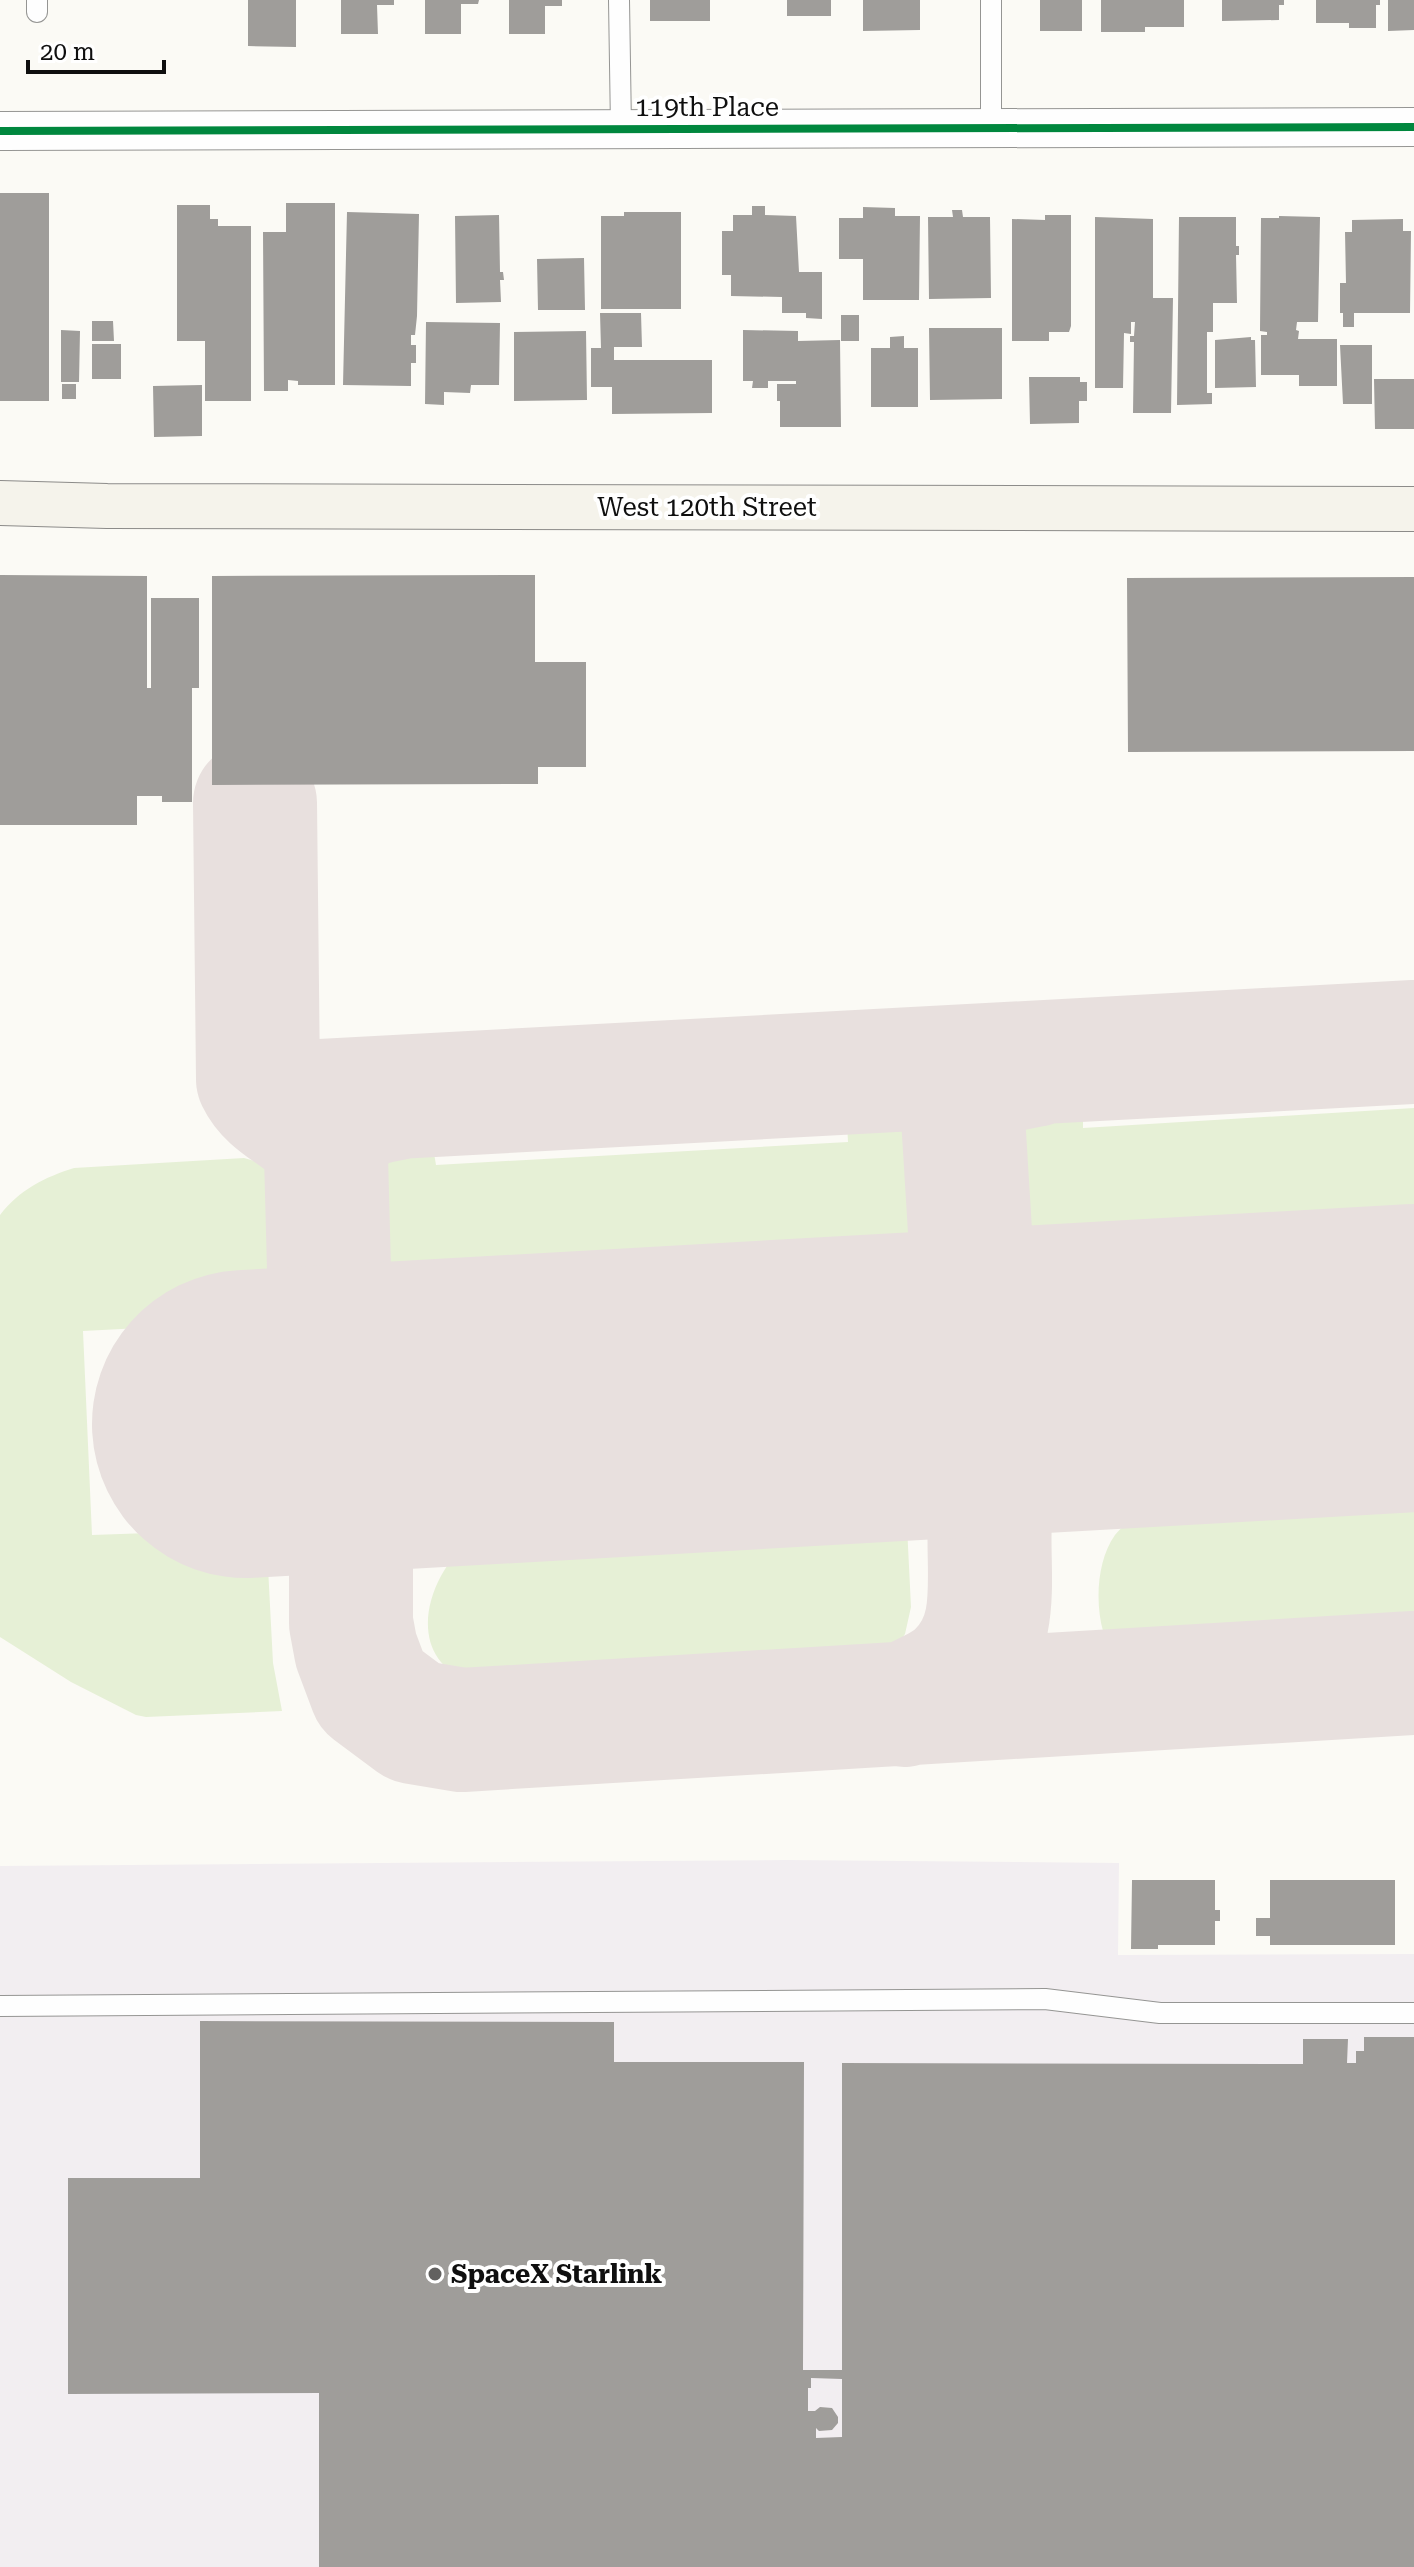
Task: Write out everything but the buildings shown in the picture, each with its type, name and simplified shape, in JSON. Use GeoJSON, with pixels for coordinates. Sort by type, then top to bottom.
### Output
{"type":"FeatureCollection","features":[{"type":"Feature","properties":{"kind":"main road","name":"West 120th Street"},"geometry":{"type":"LineString","coordinates":[[0,503],[123,506],[1414,509]]}},
{"type":"Feature","properties":{"kind":"street","name":"119th Place"},"geometry":{"type":"LineString","coordinates":[[0,131],[1414,127]]}},
{"type":"Feature","properties":{"kind":"lane"},"geometry":{"type":"LineString","coordinates":[[619,0],[621,128]]}},
{"type":"Feature","properties":{"kind":"lane"},"geometry":{"type":"LineString","coordinates":[[991,0],[991,127]]}},
{"type":"Feature","properties":{"kind":"lane"},"geometry":{"type":"LineString","coordinates":[[0,2006],[1045,1999],[1160,2013],[1414,2013]]}},
{"type":"Feature","properties":{"kind":"shaded area","name":"SpaceX Starlink"},"geometry":{"type":"Polygon","coordinates":[[[786,1860],[1119,1863],[1118,1955],[1414,1954],[1414,2567],[0,2567],[0,1866],[786,1860]]]}},
{"type":"Feature","properties":{"kind":"green space"},"geometry":{"type":"Polygon","coordinates":[[[1414,1108],[1414,1228],[1065,1248],[1064,1278],[1035,1269],[1026,1261],[1015,1238],[1010,1171],[1013,1145],[1027,1127],[1048,1116],[1083,1113],[1083,1128],[1414,1108]]]}},
{"type":"Feature","properties":{"kind":"green space"},"geometry":{"type":"Polygon","coordinates":[[[885,1122],[899,1128],[916,1145],[921,1154],[926,1190],[928,1219],[923,1257],[908,1274],[896,1280],[880,1284],[878,1260],[420,1285],[420,1314],[401,1315],[391,1310],[373,1291],[365,1274],[361,1198],[370,1172],[392,1152],[433,1147],[436,1165],[848,1142],[847,1123],[885,1122]]]}},
{"type":"Feature","properties":{"kind":"green space"},"geometry":{"type":"Polygon","coordinates":[[[244,1158],[271,1170],[289,1193],[293,1266],[284,1299],[273,1312],[258,1322],[83,1331],[92,1535],[266,1529],[273,1663],[282,1711],[146,1717],[136,1715],[71,1682],[0,1637],[0,1215],[33,1186],[74,1168],[244,1158]]]}},
{"type":"Feature","properties":{"kind":"green space"},"geometry":{"type":"Polygon","coordinates":[[[1414,1489],[1414,1629],[1128,1645],[1115,1642],[1103,1631],[1099,1582],[1104,1556],[1115,1535],[1127,1523],[1143,1515],[1175,1503],[1414,1489]]]}},
{"type":"Feature","properties":{"kind":"green space"},"geometry":{"type":"Polygon","coordinates":[[[856,1498],[879,1498],[893,1506],[907,1526],[911,1607],[905,1634],[896,1647],[873,1658],[473,1683],[450,1671],[436,1655],[429,1636],[428,1615],[433,1593],[443,1572],[473,1537],[511,1518],[536,1512],[538,1543],[856,1522],[856,1498]]]}},
{"type":"Feature","properties":{"kind":"taxiway"},"geometry":{"type":"LineString","coordinates":[[255,803],[258,1079],[271,1096],[319,1137]]}},
{"type":"Feature","properties":{"kind":"taxiway"},"geometry":{"type":"LineString","coordinates":[[258,1079],[280,1097],[303,1102],[1414,1042]]}},
{"type":"Feature","properties":{"kind":"taxiway"},"geometry":{"type":"LineString","coordinates":[[904,1705],[951,1680],[975,1652],[985,1627],[989,1600],[990,1514],[995,1486],[1007,1457],[1052,1410],[1114,1375],[1058,1367],[1014,1347],[983,1314],[973,1280],[963,1117],[973,1093],[988,1078],[1034,1065]]}},
{"type":"Feature","properties":{"kind":"taxiway"},"geometry":{"type":"LineString","coordinates":[[402,1097],[373,1103],[352,1112],[337,1128],[326,1156],[330,1307],[335,1328],[354,1369],[368,1384],[381,1391],[432,1404],[501,1410],[443,1429],[404,1452],[371,1490],[351,1539],[351,1623],[356,1650],[371,1690],[414,1722],[462,1730],[1414,1673]]}},
{"type":"Feature","properties":{"kind":"runway"},"geometry":{"type":"LineString","coordinates":[[246,1424],[1414,1358]]}},
{"type":"Feature","properties":{"kind":"cycle path"},"geometry":{"type":"LineString","coordinates":[[0,131],[1414,127]]}},
{"type":"Feature","properties":{"kind":"place","name":"SpaceX Starlink"},"geometry":{"type":"Point","coordinates":[435,2274]}}]}
